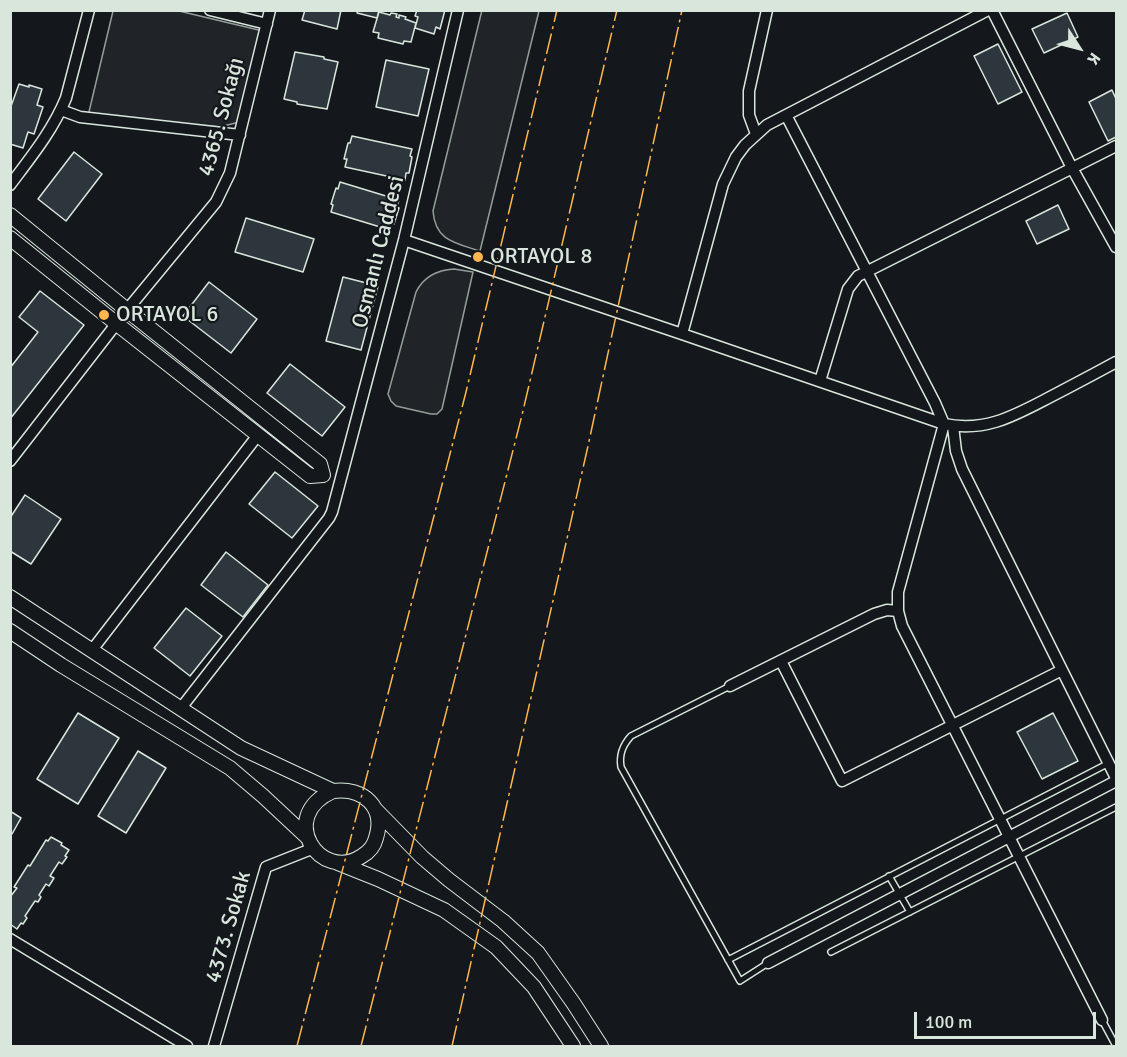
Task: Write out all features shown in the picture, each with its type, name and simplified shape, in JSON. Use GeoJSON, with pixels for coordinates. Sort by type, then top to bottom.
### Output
{"type":"FeatureCollection","features":[{"type":"Feature","properties":{"kind":"street"},"geometry":{"type":"LineString","coordinates":[[10,185],[46,137],[61,110],[89,10]]}},
{"type":"Feature","properties":{"kind":"street"},"geometry":{"type":"LineString","coordinates":[[210,10],[267,24]]}},
{"type":"Feature","properties":{"kind":"street","name":"4365. Sokağı"},"geometry":{"type":"LineString","coordinates":[[10,461],[127,310],[216,202],[230,173],[270,10]]}},
{"type":"Feature","properties":{"kind":"street","name":"Osmanlı Caddesi"},"geometry":{"type":"LineString","coordinates":[[181,708],[329,518],[335,504],[404,240],[458,10]]}},
{"type":"Feature","properties":{"kind":"street"},"geometry":{"type":"LineString","coordinates":[[756,134],[750,115],[749,91],[767,10]]}},
{"type":"Feature","properties":{"kind":"street"},"geometry":{"type":"LineString","coordinates":[[682,334],[723,184],[736,157],[756,134],[767,125],[990,10],[1116,247]]}},
{"type":"Feature","properties":{"kind":"street"},"geometry":{"type":"LineString","coordinates":[[61,110],[80,117],[240,135]]}},
{"type":"Feature","properties":{"kind":"street"},"geometry":{"type":"LineString","coordinates":[[768,963],[1116,779],[962,469],[949,425],[938,409],[786,115]]}},
{"type":"Feature","properties":{"kind":"street"},"geometry":{"type":"LineString","coordinates":[[820,381],[848,289],[858,276],[1116,146]]}},
{"type":"Feature","properties":{"kind":"street"},"geometry":{"type":"LineString","coordinates":[[10,215],[320,464],[323,475]]}},
{"type":"Feature","properties":{"kind":"street"},"geometry":{"type":"LineString","coordinates":[[10,238],[310,476],[323,475],[340,484]]}},
{"type":"Feature","properties":{"kind":"street"},"geometry":{"type":"LineString","coordinates":[[404,240],[949,425],[973,427],[1001,421],[1116,362]]}},
{"type":"Feature","properties":{"kind":"street"},"geometry":{"type":"LineString","coordinates":[[949,425],[900,583],[898,611],[905,633],[1102,1020]]}},
{"type":"Feature","properties":{"kind":"street"},"geometry":{"type":"LineString","coordinates":[[92,650],[258,435]]}},
{"type":"Feature","properties":{"kind":"street"},"geometry":{"type":"LineString","coordinates":[[10,597],[241,748],[333,790]]}},
{"type":"Feature","properties":{"kind":"street"},"geometry":{"type":"LineString","coordinates":[[730,686],[874,614],[887,610],[898,611]]}},
{"type":"Feature","properties":{"kind":"street"},"geometry":{"type":"LineString","coordinates":[[10,631],[61,665],[230,768],[263,796],[322,856],[444,910],[496,947],[534,987],[573,1047]]}},
{"type":"Feature","properties":{"kind":"street"},"geometry":{"type":"LineString","coordinates":[[781,661],[842,781],[1062,670]]}},
{"type":"Feature","properties":{"kind":"street"},"geometry":{"type":"LineString","coordinates":[[311,843],[306,826],[308,814],[313,804],[322,796],[333,790],[345,789],[367,798],[422,857],[503,921],[538,953],[601,1047]]}},
{"type":"Feature","properties":{"kind":"street"},"geometry":{"type":"LineString","coordinates":[[333,861],[345,862],[357,859],[367,853],[375,843],[379,831],[374,808]]}},
{"type":"Feature","properties":{"kind":"street","name":"4373. Sokak"},"geometry":{"type":"LineString","coordinates":[[214,1047],[266,867],[311,843]]}},
{"type":"Feature","properties":{"kind":"street"},"geometry":{"type":"LineString","coordinates":[[10,939],[187,1047]]}},
{"type":"Feature","properties":{"kind":"lane"},"geometry":{"type":"LineString","coordinates":[[730,686],[631,736],[623,747],[620,758],[621,768],[740,981],[768,963]]}},
{"type":"Feature","properties":{"kind":"lane"},"geometry":{"type":"LineString","coordinates":[[728,960],[1109,763]]}},
{"type":"Feature","properties":{"kind":"lane"},"geometry":{"type":"LineString","coordinates":[[831,952],[1116,807]]}},
{"type":"Feature","properties":{"kind":"lane"},"geometry":{"type":"LineString","coordinates":[[889,876],[910,912]]}},
{"type":"Feature","properties":{"kind":"lane"},"geometry":{"type":"LineString","coordinates":[[1102,1020],[1116,1047]]}},
{"type":"Feature","properties":{"kind":"shaded area"},"geometry":{"type":"Polygon","coordinates":[[[482,10],[539,11],[480,251],[455,243],[442,235],[433,211],[482,10]]]}},
{"type":"Feature","properties":{"kind":"shaded area"},"geometry":{"type":"Polygon","coordinates":[[[113,11],[179,11],[267,32],[247,120],[220,127],[88,116],[113,11]]]}},
{"type":"Feature","properties":{"kind":"shaded area"},"geometry":{"type":"Polygon","coordinates":[[[454,269],[473,272],[442,409],[437,414],[431,414],[396,406],[388,394],[416,292],[432,275],[454,269]]]}},
{"type":"Feature","properties":{"kind":"building"},"geometry":{"type":"Polygon","coordinates":[[[305,10],[341,10],[337,29],[302,20],[305,10]]]}},
{"type":"Feature","properties":{"kind":"building"},"geometry":{"type":"Polygon","coordinates":[[[358,10],[379,10],[377,18],[357,13],[358,10]]]}},
{"type":"Feature","properties":{"kind":"building"},"geometry":{"type":"Polygon","coordinates":[[[417,10],[445,10],[440,29],[436,27],[434,34],[415,28],[417,10]]]}},
{"type":"Feature","properties":{"kind":"building"},"geometry":{"type":"Polygon","coordinates":[[[379,12],[397,14],[396,17],[399,18],[399,15],[406,17],[405,19],[416,23],[411,42],[404,41],[403,44],[378,38],[379,33],[373,32],[379,12]]]}},
{"type":"Feature","properties":{"kind":"building"},"geometry":{"type":"Polygon","coordinates":[[[1067,13],[1078,37],[1044,53],[1032,29],[1067,13]]]}},
{"type":"Feature","properties":{"kind":"building"},"geometry":{"type":"Polygon","coordinates":[[[998,44],[1022,92],[998,104],[974,56],[998,44]]]}},
{"type":"Feature","properties":{"kind":"building"},"geometry":{"type":"Polygon","coordinates":[[[295,52],[338,62],[327,109],[297,104],[297,102],[284,99],[295,52]]]}},
{"type":"Feature","properties":{"kind":"building"},"geometry":{"type":"Polygon","coordinates":[[[386,60],[429,69],[418,116],[376,107],[386,60]]]}},
{"type":"Feature","properties":{"kind":"building"},"geometry":{"type":"Polygon","coordinates":[[[19,84],[42,89],[37,105],[43,107],[34,134],[28,132],[23,148],[10,144],[10,109],[19,84]]]}},
{"type":"Feature","properties":{"kind":"building"},"geometry":{"type":"Polygon","coordinates":[[[1112,90],[1116,99],[1116,137],[1108,141],[1089,102],[1112,90]]]}},
{"type":"Feature","properties":{"kind":"building"},"geometry":{"type":"Polygon","coordinates":[[[352,136],[412,149],[409,173],[406,173],[405,180],[345,167],[347,159],[344,159],[352,136]]]}},
{"type":"Feature","properties":{"kind":"building"},"geometry":{"type":"Polygon","coordinates":[[[74,152],[102,174],[66,221],[38,199],[74,152]]]}},
{"type":"Feature","properties":{"kind":"building"},"geometry":{"type":"Polygon","coordinates":[[[340,182],[399,200],[397,207],[399,208],[390,230],[331,212],[333,205],[331,204],[340,182]]]}},
{"type":"Feature","properties":{"kind":"building"},"geometry":{"type":"Polygon","coordinates":[[[1058,205],[1069,229],[1037,244],[1026,221],[1058,205]]]}},
{"type":"Feature","properties":{"kind":"building"},"geometry":{"type":"Polygon","coordinates":[[[246,218],[314,239],[303,272],[235,252],[246,218]]]}},
{"type":"Feature","properties":{"kind":"building"},"geometry":{"type":"Polygon","coordinates":[[[343,277],[378,286],[361,350],[326,341],[343,277]]]}},
{"type":"Feature","properties":{"kind":"building"},"geometry":{"type":"Polygon","coordinates":[[[209,282],[257,319],[231,353],[183,316],[209,282]]]}},
{"type":"Feature","properties":{"kind":"building"},"geometry":{"type":"Polygon","coordinates":[[[40,291],[84,325],[10,419],[10,368],[38,332],[19,317],[40,291]]]}},
{"type":"Feature","properties":{"kind":"building"},"geometry":{"type":"Polygon","coordinates":[[[290,364],[345,407],[322,436],[267,393],[290,364]]]}},
{"type":"Feature","properties":{"kind":"building"},"geometry":{"type":"Polygon","coordinates":[[[275,472],[318,506],[292,538],[249,504],[275,472]]]}},
{"type":"Feature","properties":{"kind":"building"},"geometry":{"type":"Polygon","coordinates":[[[25,495],[61,519],[31,564],[10,551],[10,518],[25,495]]]}},
{"type":"Feature","properties":{"kind":"building"},"geometry":{"type":"Polygon","coordinates":[[[226,552],[268,585],[243,617],[201,585],[226,552]]]}},
{"type":"Feature","properties":{"kind":"building"},"geometry":{"type":"Polygon","coordinates":[[[186,608],[222,636],[190,676],[154,648],[186,608]]]}},
{"type":"Feature","properties":{"kind":"building"},"geometry":{"type":"Polygon","coordinates":[[[78,713],[119,738],[78,804],[37,779],[78,713]]]}},
{"type":"Feature","properties":{"kind":"building"},"geometry":{"type":"Polygon","coordinates":[[[1053,713],[1078,761],[1042,779],[1017,732],[1053,713]]]}},
{"type":"Feature","properties":{"kind":"building"},"geometry":{"type":"Polygon","coordinates":[[[138,751],[166,768],[126,833],[98,816],[138,751]]]}},
{"type":"Feature","properties":{"kind":"building"},"geometry":{"type":"Polygon","coordinates":[[[10,811],[21,818],[12,834],[10,833],[10,811]]]}},
{"type":"Feature","properties":{"kind":"building"},"geometry":{"type":"Polygon","coordinates":[[[51,837],[69,850],[65,856],[67,857],[62,864],[59,862],[50,876],[54,878],[49,886],[46,884],[39,895],[41,897],[38,902],[35,901],[25,916],[27,918],[17,929],[10,924],[10,897],[28,865],[30,866],[46,840],[48,841],[51,837]]]}},
{"type":"Feature","properties":{"kind":"power"},"geometry":{"type":"LineString","coordinates":[[297,1046],[466,392],[557,10]]}},
{"type":"Feature","properties":{"kind":"power"},"geometry":{"type":"LineString","coordinates":[[361,1046],[522,415],[617,10]]}},
{"type":"Feature","properties":{"kind":"power"},"geometry":{"type":"LineString","coordinates":[[452,1046],[588,446],[682,10]]}},
{"type":"Feature","properties":{"kind":"place","name":"ORTAYOL 8"},"geometry":{"type":"Point","coordinates":[478,257]}},
{"type":"Feature","properties":{"kind":"place","name":"ORTAYOL 6"},"geometry":{"type":"Point","coordinates":[104,315]}}]}
